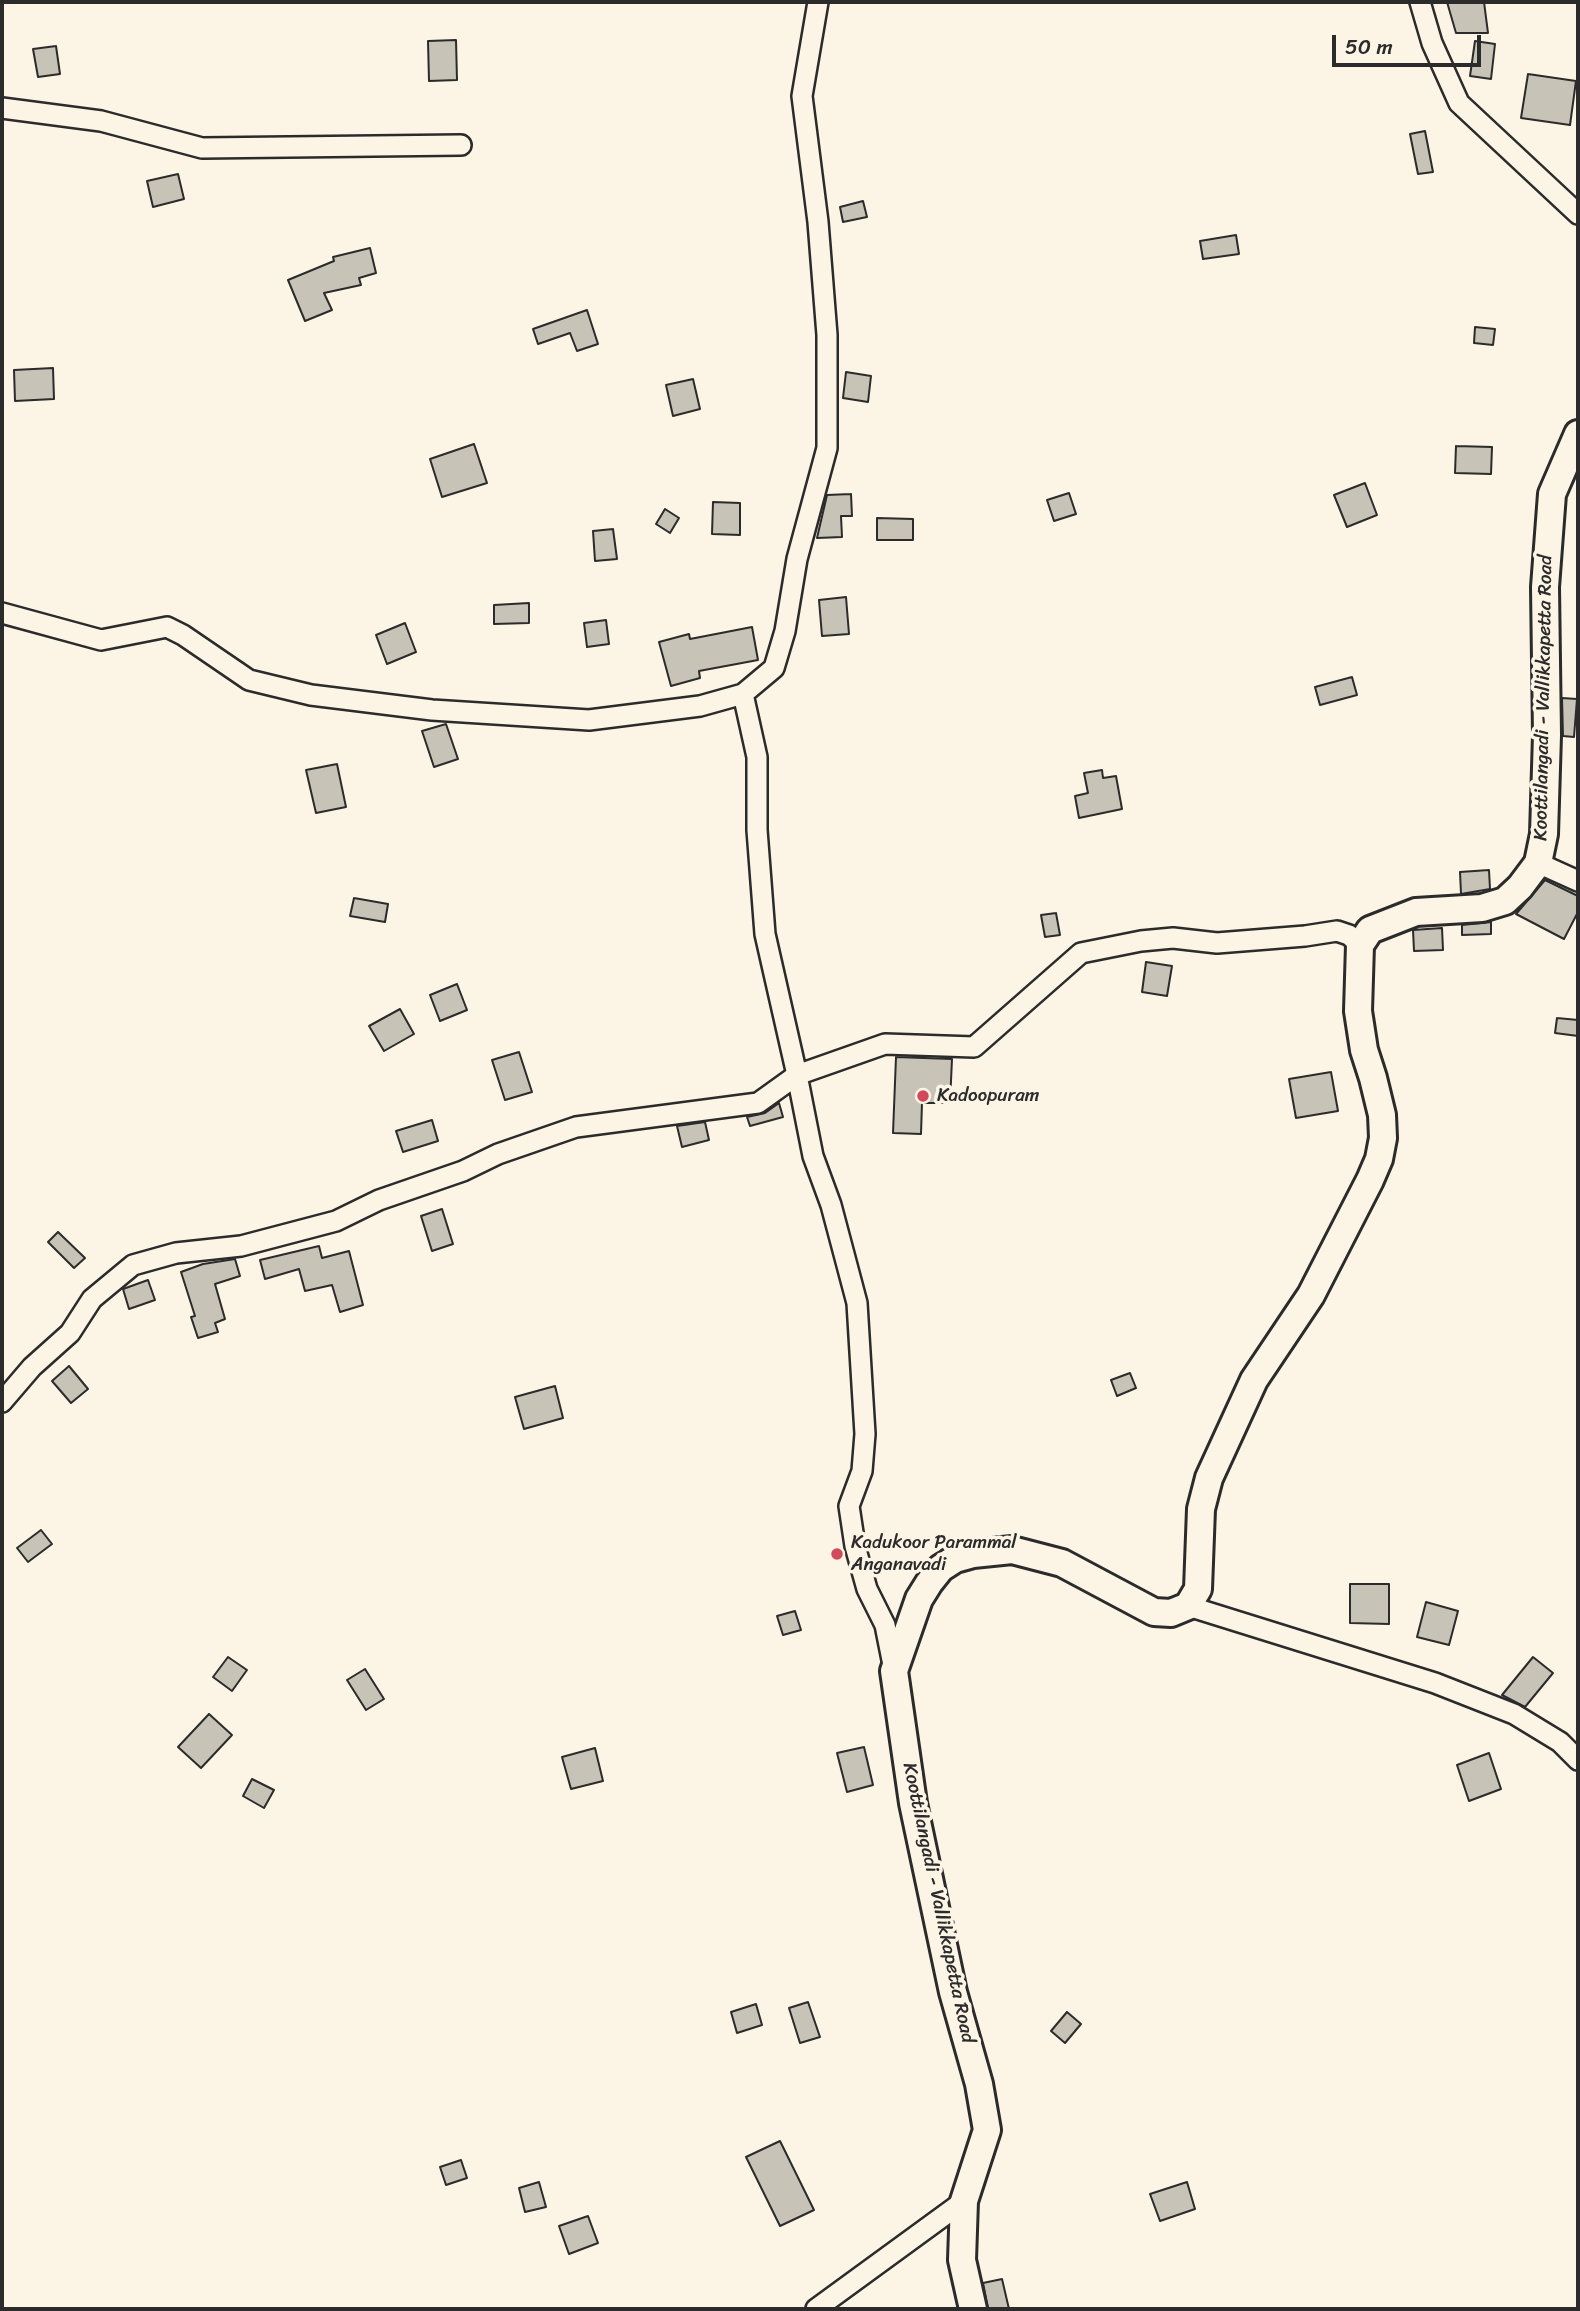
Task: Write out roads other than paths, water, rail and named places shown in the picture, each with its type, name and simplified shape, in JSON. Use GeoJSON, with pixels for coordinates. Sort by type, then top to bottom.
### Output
{"type":"FeatureCollection","features":[{"type":"Feature","properties":{"kind":"main road","name":"Koottilangadi - Vallikkapetta Road"},"geometry":{"type":"LineString","coordinates":[[1360,945],[1370,930],[1416,912],[1482,908],[1505,901],[1520,887],[1538,863],[1544,834],[1547,735],[1545,587],[1552,494],[1578,434]]}},
{"type":"Feature","properties":{"kind":"main road"},"geometry":{"type":"LineString","coordinates":[[1188,1606],[1198,1589],[1201,1509],[1209,1478],[1254,1380],[1311,1295],[1370,1180],[1378,1159],[1383,1138],[1382,1115],[1364,1050],[1358,1011],[1360,945]]}},
{"type":"Feature","properties":{"kind":"main road","name":"Koottilangadi - Vallikkapetta Road"},"geometry":{"type":"LineString","coordinates":[[973,2309],[962,2260],[964,2201],[987,2130],[979,2084],[953,1992],[913,1803],[894,1671],[919,1599],[929,1583],[941,1568],[955,1559],[973,1554],[1012,1550],[1062,1563],[1154,1612],[1171,1613],[1188,1606]]}},
{"type":"Feature","properties":{"kind":"street"},"geometry":{"type":"LineString","coordinates":[[2,613],[101,639],[167,627],[249,680],[311,695],[432,710],[589,720],[699,706],[743,694],[774,668],[785,631],[797,559],[827,448],[827,335],[818,222],[803,96],[818,2]]}},
{"type":"Feature","properties":{"kind":"street"},"geometry":{"type":"LineString","coordinates":[[1420,2],[1432,43],[1459,103],[1578,214]]}},
{"type":"Feature","properties":{"kind":"street"},"geometry":{"type":"LineString","coordinates":[[2,108],[101,121],[202,148],[461,145]]}},
{"type":"Feature","properties":{"kind":"street"},"geometry":{"type":"LineString","coordinates":[[743,694],[757,757],[757,830],[765,934],[813,1156],[831,1205],[857,1303],[865,1434],[862,1471],[849,1506],[855,1546],[867,1589],[885,1625],[894,1671]]}},
{"type":"Feature","properties":{"kind":"street"},"geometry":{"type":"LineString","coordinates":[[1538,863],[1578,881]]}},
{"type":"Feature","properties":{"kind":"street"},"geometry":{"type":"LineString","coordinates":[[2,1402],[32,1367],[70,1333],[92,1299],[133,1265],[176,1253],[242,1246],[336,1221],[379,1200],[576,1127],[758,1103],[797,1075],[885,1044],[974,1047],[1081,953],[1172,937],[1217,943],[1337,931],[1349,935],[1360,945]]}},
{"type":"Feature","properties":{"kind":"street"},"geometry":{"type":"LineString","coordinates":[[1188,1606],[1457,1692],[1514,1714],[1560,1742],[1578,1760]]}},
{"type":"Feature","properties":{"kind":"street"},"geometry":{"type":"LineString","coordinates":[[816,2309],[964,2201]]}},
{"type":"Feature","properties":{"kind":"place","name":"Kadoopuram"},"geometry":{"type":"Point","coordinates":[923,1096]}},
{"type":"Feature","properties":{"kind":"place","name":"Kadukoor Parammal Anganavadi"},"geometry":{"type":"Point","coordinates":[837,1554]}}]}
